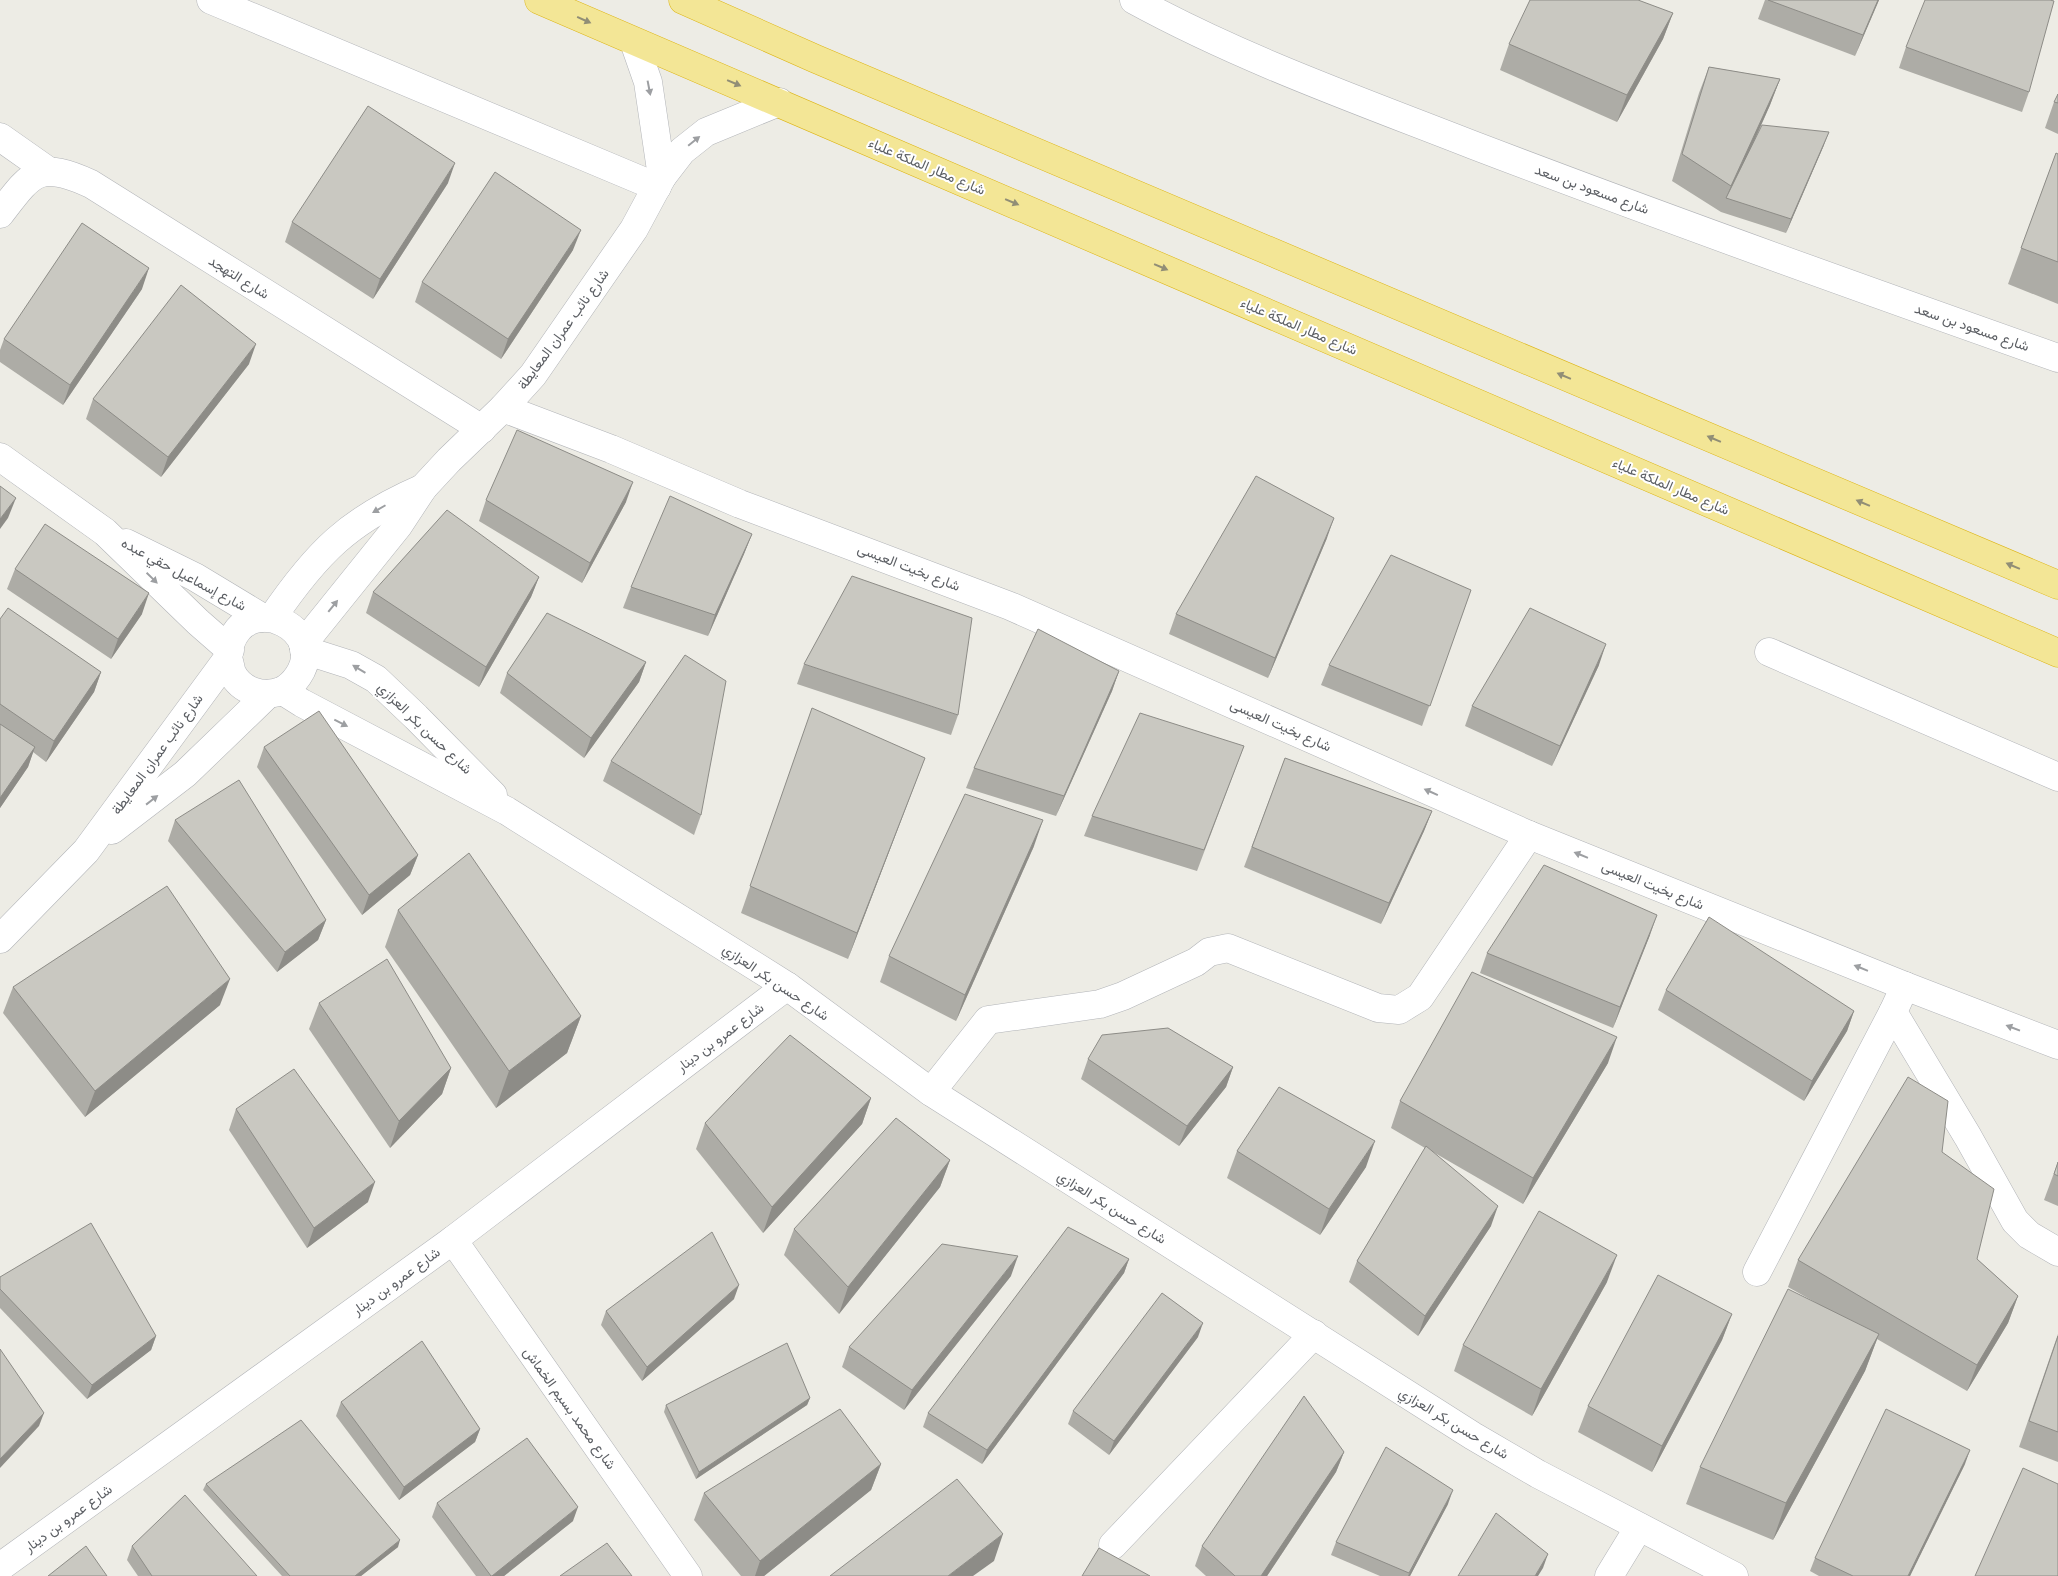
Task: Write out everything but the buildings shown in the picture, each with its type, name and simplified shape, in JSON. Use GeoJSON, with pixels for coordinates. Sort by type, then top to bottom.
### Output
{"type":"FeatureCollection","features":[{"type":"Feature","properties":{"kind":"highway","name":"شارع مطار الملكة علياء"},"geometry":{"type":"LineString","coordinates":[[540,0],[2058,653]]}},
{"type":"Feature","properties":{"kind":"highway"},"geometry":{"type":"LineString","coordinates":[[683,0],[816,59],[2052,579]]}},
{"type":"Feature","properties":{"kind":"street"},"geometry":{"type":"LineString","coordinates":[[211,0],[659,182],[648,82],[634,42]]}},
{"type":"Feature","properties":{"kind":"street","name":"شارع مسعود بن سعد"},"geometry":{"type":"LineString","coordinates":[[1134,0],[1211,40],[1398,116],[1764,254],[2058,358]]}},
{"type":"Feature","properties":{"kind":"street","name":"شارع نائب عمران المعايطة"},"geometry":{"type":"LineString","coordinates":[[303,647],[398,526],[423,488],[503,408],[558,341],[634,229],[659,182],[682,151],[706,132],[779,102]]}},
{"type":"Feature","properties":{"kind":"street"},"geometry":{"type":"LineString","coordinates":[[0,137],[47,170],[30,179],[17,191],[0,214]]}},
{"type":"Feature","properties":{"kind":"street","name":"شارع التهجد"},"geometry":{"type":"LineString","coordinates":[[47,170],[68,173],[91,184],[482,429]]}},
{"type":"Feature","properties":{"kind":"street","name":"شارع بخيت العيسى"},"geometry":{"type":"LineString","coordinates":[[503,408],[611,449],[740,504],[1010,606],[1529,835],[1905,986],[2058,1045]]}},
{"type":"Feature","properties":{"kind":"street","name":"شارع إسماعيل حقي عبده"},"geometry":{"type":"LineString","coordinates":[[0,457],[105,532],[229,654]]}},
{"type":"Feature","properties":{"kind":"street","name":"شارع نائب عمران المعايطة"},"geometry":{"type":"LineString","coordinates":[[267,618],[321,554],[350,528],[390,502],[423,488]]}},
{"type":"Feature","properties":{"kind":"street","name":"شارع إسماعيل حقي عبده"},"geometry":{"type":"LineString","coordinates":[[105,532],[195,577],[267,618]]}},
{"type":"Feature","properties":{"kind":"street"},"geometry":{"type":"LineString","coordinates":[[267,618],[282,621],[298,634],[303,647],[305,656],[302,670],[294,682],[275,693],[253,692],[241,684],[232,672],[229,654],[230,643],[241,628],[255,619],[267,618]]}},
{"type":"Feature","properties":{"kind":"street","name":"شارع حسن بكر العزازي"},"geometry":{"type":"LineString","coordinates":[[303,647],[351,665],[376,680],[452,752],[508,811]]}},
{"type":"Feature","properties":{"kind":"street"},"geometry":{"type":"LineString","coordinates":[[1769,652],[2058,777]]}},
{"type":"Feature","properties":{"kind":"street","name":"شارع نائب عمران المعايطة"},"geometry":{"type":"LineString","coordinates":[[86,851],[229,654]]}},
{"type":"Feature","properties":{"kind":"street","name":"شارع نائب عمران المعايطة"},"geometry":{"type":"LineString","coordinates":[[0,939],[86,851],[185,774],[275,693]]}},
{"type":"Feature","properties":{"kind":"street","name":"شارع حسن بكر العزازي"},"geometry":{"type":"LineString","coordinates":[[275,693],[302,703],[508,811],[786,986],[931,1092],[1473,1436],[1538,1474],[1734,1576]]}},
{"type":"Feature","properties":{"kind":"street"},"geometry":{"type":"LineString","coordinates":[[931,1092],[988,1020],[1100,1004],[1123,996],[1196,962],[1209,952],[1228,948],[1378,1008],[1399,1010],[1420,998],[1529,835]]}},
{"type":"Feature","properties":{"kind":"street","name":"شارع عمرو بن دينار"},"geometry":{"type":"LineString","coordinates":[[0,1567],[453,1240],[786,986]]}},
{"type":"Feature","properties":{"kind":"street"},"geometry":{"type":"LineString","coordinates":[[1757,1272],[1905,986]]}},
{"type":"Feature","properties":{"kind":"street"},"geometry":{"type":"LineString","coordinates":[[1893,1012],[2015,1221],[2029,1235],[2058,1252]]}},
{"type":"Feature","properties":{"kind":"street","name":"شارع محمد بسيم الخماش"},"geometry":{"type":"LineString","coordinates":[[453,1240],[688,1576]]}},
{"type":"Feature","properties":{"kind":"street"},"geometry":{"type":"LineString","coordinates":[[1113,1545],[1314,1334]]}},
{"type":"Feature","properties":{"kind":"street"},"geometry":{"type":"LineString","coordinates":[[1609,1576],[1640,1527]]}}]}
